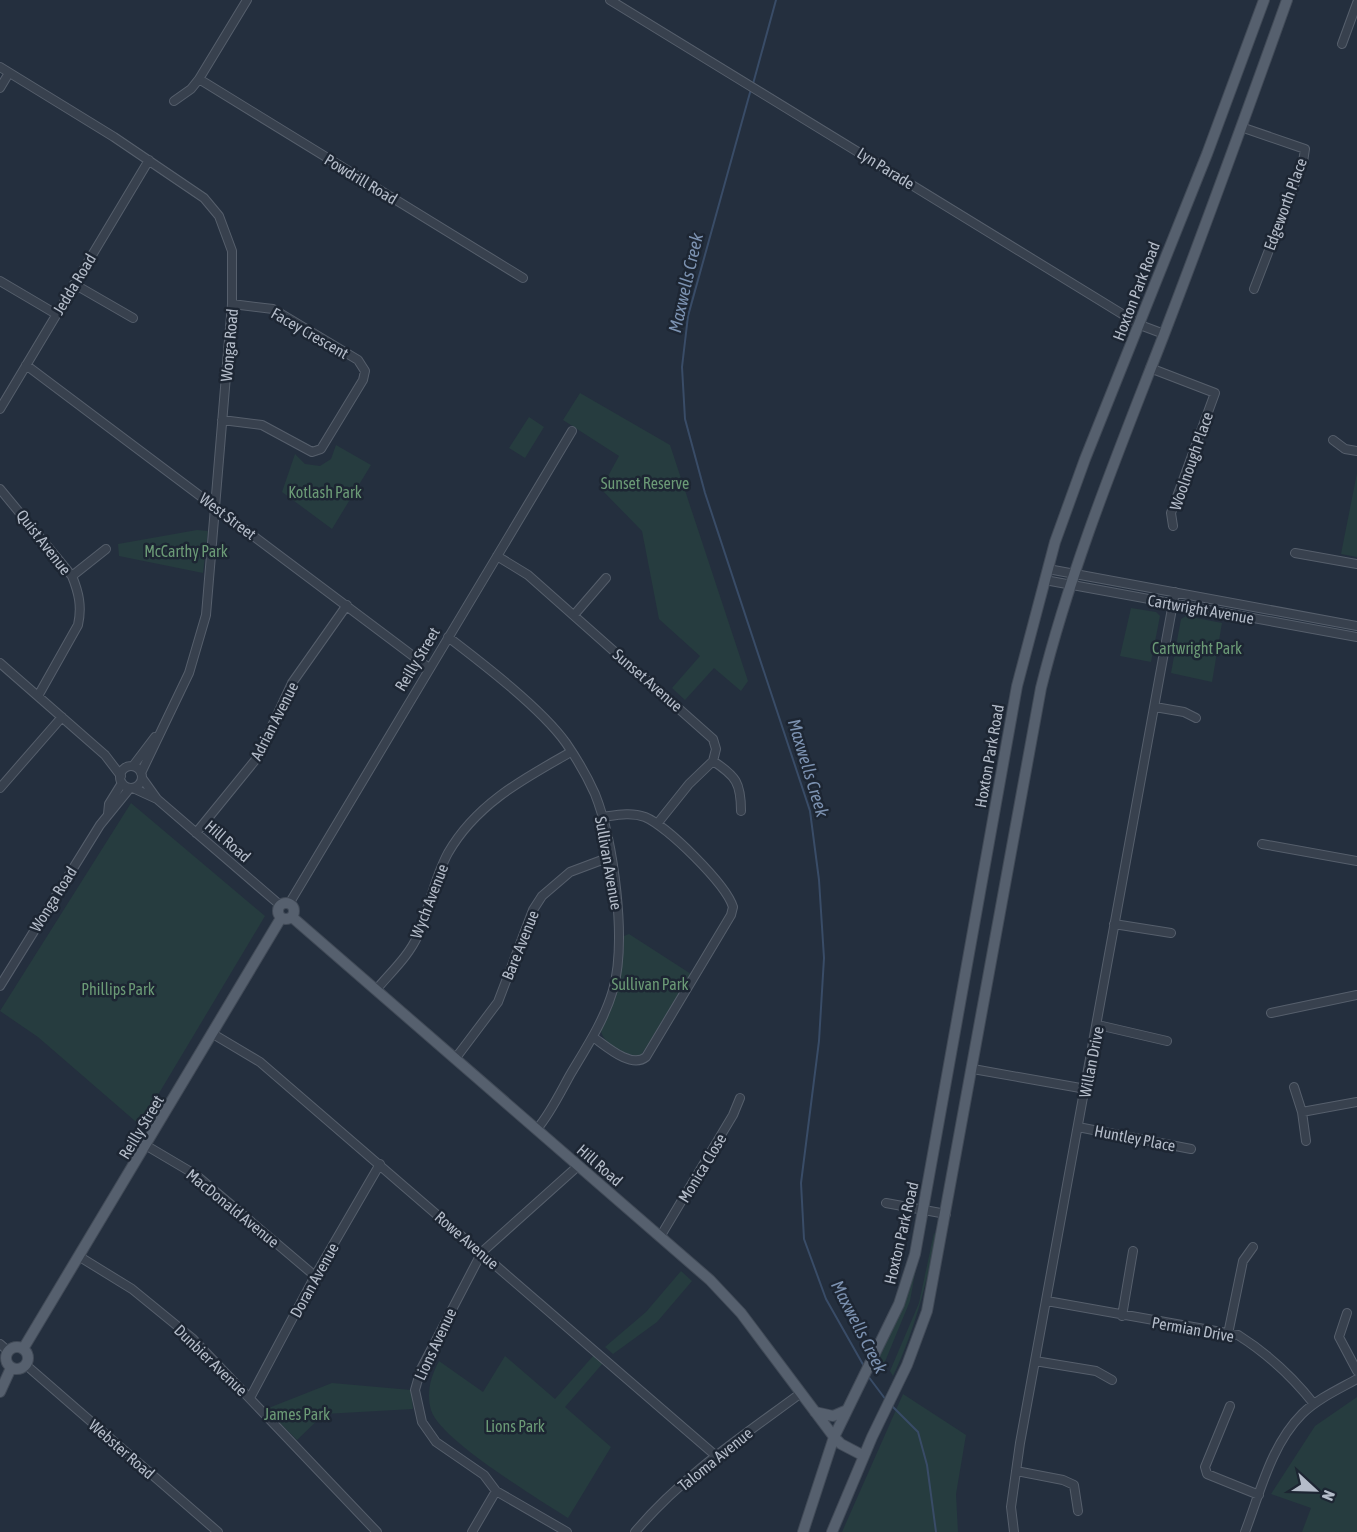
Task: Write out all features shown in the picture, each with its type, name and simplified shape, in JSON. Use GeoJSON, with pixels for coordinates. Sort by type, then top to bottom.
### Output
{"type":"FeatureCollection","features":[{"type":"Feature","properties":{"kind":"main road","name":"Hoxton Park Road"},"geometry":{"type":"LineString","coordinates":[[803,1532],[834,1437],[906,1285],[924,1210],[1017,686],[1048,568],[1080,470],[1224,111],[1264,0]]}},
{"type":"Feature","properties":{"kind":"main road"},"geometry":{"type":"LineString","coordinates":[[832,1532],[927,1311],[1041,688],[1073,573],[1287,0]]}},
{"type":"Feature","properties":{"kind":"main road"},"geometry":{"type":"LineString","coordinates":[[284,904],[294,911],[287,918]]}},
{"type":"Feature","properties":{"kind":"main road","name":"Hill Road"},"geometry":{"type":"LineString","coordinates":[[287,918],[376,990],[724,1294],[834,1437],[841,1444],[864,1456]]}},
{"type":"Feature","properties":{"kind":"main road","name":"Reilly Street"},"geometry":{"type":"LineString","coordinates":[[23,1348],[213,1034],[287,918]]}},
{"type":"Feature","properties":{"kind":"main road"},"geometry":{"type":"LineString","coordinates":[[4,1347],[23,1348],[28,1358],[26,1365],[19,1370],[11,1368],[5,1358],[4,1347]]}},
{"type":"Feature","properties":{"kind":"main road"},"geometry":{"type":"LineString","coordinates":[[0,1392],[11,1368]]}},
{"type":"Feature","properties":{"kind":"main road"},"geometry":{"type":"LineString","coordinates":[[815,1412],[834,1416],[847,1410]]}},
{"type":"Feature","properties":{"kind":"street"},"geometry":{"type":"LineString","coordinates":[[174,101],[191,89],[199,79],[247,0]]}},
{"type":"Feature","properties":{"kind":"street","name":"Lyn Parade"},"geometry":{"type":"LineString","coordinates":[[610,0],[1140,325],[1164,334]]}},
{"type":"Feature","properties":{"kind":"street"},"geometry":{"type":"LineString","coordinates":[[1342,44],[1357,3]]}},
{"type":"Feature","properties":{"kind":"street","name":"Wonga Road"},"geometry":{"type":"LineString","coordinates":[[0,67],[204,198],[219,216],[232,251],[232,304],[208,595],[202,633],[181,693],[160,732],[139,785],[131,788],[116,808],[108,814],[4,968],[0,986]]}},
{"type":"Feature","properties":{"kind":"street"},"geometry":{"type":"LineString","coordinates":[[0,87],[9,73]]}},
{"type":"Feature","properties":{"kind":"street","name":"Powdrill Road"},"geometry":{"type":"LineString","coordinates":[[199,79],[522,278]]}},
{"type":"Feature","properties":{"kind":"street","name":"Edgeworth Place"},"geometry":{"type":"LineString","coordinates":[[1241,127],[1305,149],[1303,162],[1254,289]]}},
{"type":"Feature","properties":{"kind":"street","name":"Jedda Road"},"geometry":{"type":"LineString","coordinates":[[0,409],[148,160]]}},
{"type":"Feature","properties":{"kind":"street"},"geometry":{"type":"LineString","coordinates":[[0,281],[56,315]]}},
{"type":"Feature","properties":{"kind":"street"},"geometry":{"type":"LineString","coordinates":[[74,284],[133,318]]}},
{"type":"Feature","properties":{"kind":"street","name":"Facey Crescent"},"geometry":{"type":"LineString","coordinates":[[222,420],[262,424],[312,452],[321,449],[363,380],[365,371],[358,360],[273,309],[232,304]]}},
{"type":"Feature","properties":{"kind":"street","name":"West Street"},"geometry":{"type":"LineString","coordinates":[[26,365],[429,668]]}},
{"type":"Feature","properties":{"kind":"street","name":"Woolnough Place"},"geometry":{"type":"LineString","coordinates":[[1150,368],[1215,393],[1171,513],[1173,526]]}},
{"type":"Feature","properties":{"kind":"street","name":"Reilly Street"},"geometry":{"type":"LineString","coordinates":[[284,904],[572,431]]}},
{"type":"Feature","properties":{"kind":"street"},"geometry":{"type":"LineString","coordinates":[[1333,440],[1341,447],[1357,451]]}},
{"type":"Feature","properties":{"kind":"street","name":"Quist Avenue"},"geometry":{"type":"LineString","coordinates":[[0,489],[72,576],[80,602],[78,625],[38,696]]}},
{"type":"Feature","properties":{"kind":"street"},"geometry":{"type":"LineString","coordinates":[[72,576],[106,549]]}},
{"type":"Feature","properties":{"kind":"street"},"geometry":{"type":"LineString","coordinates":[[1295,553],[1357,564]]}},
{"type":"Feature","properties":{"kind":"street","name":"Sunset Avenue"},"geometry":{"type":"LineString","coordinates":[[497,556],[525,573],[709,734],[715,744],[713,761]]}},
{"type":"Feature","properties":{"kind":"street","name":"Cartwright Avenue"},"geometry":{"type":"LineString","coordinates":[[1048,568],[1357,626]]}},
{"type":"Feature","properties":{"kind":"street"},"geometry":{"type":"LineString","coordinates":[[574,615],[606,578]]}},
{"type":"Feature","properties":{"kind":"street","name":"Cartwright Avenue"},"geometry":{"type":"LineString","coordinates":[[1045,580],[1357,638]]}},
{"type":"Feature","properties":{"kind":"street","name":"Willan Drive"},"geometry":{"type":"LineString","coordinates":[[1014,1532],[1011,1507],[1016,1471],[1175,592]]}},
{"type":"Feature","properties":{"kind":"street","name":"Adrian Avenue"},"geometry":{"type":"LineString","coordinates":[[195,833],[257,758],[292,683],[346,604]]}},
{"type":"Feature","properties":{"kind":"street","name":"Sullivan Avenue"},"geometry":{"type":"LineString","coordinates":[[448,637],[548,723],[571,752],[589,781],[603,818],[619,919],[620,953],[610,1000],[593,1037],[537,1129]]}},
{"type":"Feature","properties":{"kind":"street"},"geometry":{"type":"LineString","coordinates":[[0,663],[105,755],[121,779]]}},
{"type":"Feature","properties":{"kind":"street"},"geometry":{"type":"LineString","coordinates":[[1155,707],[1184,712],[1196,718]]}},
{"type":"Feature","properties":{"kind":"street"},"geometry":{"type":"LineString","coordinates":[[0,788],[62,717]]}},
{"type":"Feature","properties":{"kind":"street","name":"Wonga Road"},"geometry":{"type":"LineString","coordinates":[[108,814],[109,804],[121,779],[160,732]]}},
{"type":"Feature","properties":{"kind":"street","name":"Wych Avenue"},"geometry":{"type":"LineString","coordinates":[[376,990],[415,941],[441,866],[463,831],[506,789],[571,752]]}},
{"type":"Feature","properties":{"kind":"street"},"geometry":{"type":"LineString","coordinates":[[105,755],[130,767]]}},
{"type":"Feature","properties":{"kind":"street"},"geometry":{"type":"LineString","coordinates":[[657,824],[689,784],[713,761],[733,774],[741,797],[741,811]]}},
{"type":"Feature","properties":{"kind":"street","name":"Hill Road"},"geometry":{"type":"LineString","coordinates":[[130,767],[142,776],[157,800]]}},
{"type":"Feature","properties":{"kind":"street","name":"Hill Road"},"geometry":{"type":"LineString","coordinates":[[121,779],[131,788],[157,800],[284,904]]}},
{"type":"Feature","properties":{"kind":"street"},"geometry":{"type":"LineString","coordinates":[[593,1037],[633,1061],[641,1061],[646,1057],[733,913],[731,901],[715,878],[657,824],[636,815],[603,818]]}},
{"type":"Feature","properties":{"kind":"street"},"geometry":{"type":"LineString","coordinates":[[1262,844],[1357,861]]}},
{"type":"Feature","properties":{"kind":"street","name":"Bare Avenue"},"geometry":{"type":"LineString","coordinates":[[455,1059],[498,1002],[533,910],[542,896],[570,872],[610,857]]}},
{"type":"Feature","properties":{"kind":"street"},"geometry":{"type":"LineString","coordinates":[[1114,924],[1171,933]]}},
{"type":"Feature","properties":{"kind":"street"},"geometry":{"type":"LineString","coordinates":[[1271,1013],[1357,995]]}},
{"type":"Feature","properties":{"kind":"street"},"geometry":{"type":"LineString","coordinates":[[1098,1025],[1167,1041]]}},
{"type":"Feature","properties":{"kind":"street","name":"Rowe Avenue"},"geometry":{"type":"LineString","coordinates":[[213,1034],[260,1062],[715,1455]]}},
{"type":"Feature","properties":{"kind":"street"},"geometry":{"type":"LineString","coordinates":[[973,1069],[1086,1089]]}},
{"type":"Feature","properties":{"kind":"street"},"geometry":{"type":"LineString","coordinates":[[1294,1087],[1302,1112],[1306,1141]]}},
{"type":"Feature","properties":{"kind":"street","name":"Monica Close"},"geometry":{"type":"LineString","coordinates":[[660,1237],[741,1098]]}},
{"type":"Feature","properties":{"kind":"street"},"geometry":{"type":"LineString","coordinates":[[1302,1112],[1357,1102]]}},
{"type":"Feature","properties":{"kind":"street","name":"Huntley Place"},"geometry":{"type":"LineString","coordinates":[[1078,1127],[1191,1149]]}},
{"type":"Feature","properties":{"kind":"street","name":"MacDonald Avenue"},"geometry":{"type":"LineString","coordinates":[[147,1146],[196,1175],[315,1276]]}},
{"type":"Feature","properties":{"kind":"street","name":"Doran Avenue"},"geometry":{"type":"LineString","coordinates":[[250,1398],[315,1276],[380,1164]]}},
{"type":"Feature","properties":{"kind":"street","name":"Lions Avenue"},"geometry":{"type":"LineString","coordinates":[[567,1532],[496,1491],[484,1475],[436,1442],[427,1431],[418,1413],[415,1390],[421,1369],[482,1252],[578,1166]]}},
{"type":"Feature","properties":{"kind":"street"},"geometry":{"type":"LineString","coordinates":[[886,1203],[946,1214]]}},
{"type":"Feature","properties":{"kind":"street"},"geometry":{"type":"LineString","coordinates":[[1228,1334],[1243,1261],[1253,1247]]}},
{"type":"Feature","properties":{"kind":"street"},"geometry":{"type":"LineString","coordinates":[[1122,1316],[1133,1251]]}},
{"type":"Feature","properties":{"kind":"street","name":"Dunbier Avenue"},"geometry":{"type":"LineString","coordinates":[[80,1257],[132,1289],[192,1338],[377,1532]]}},
{"type":"Feature","properties":{"kind":"street","name":"Permian Drive"},"geometry":{"type":"LineString","coordinates":[[1047,1301],[1238,1335],[1261,1349],[1285,1371],[1314,1404]]}},
{"type":"Feature","properties":{"kind":"street"},"geometry":{"type":"LineString","coordinates":[[1347,1313],[1339,1337],[1357,1371]]}},
{"type":"Feature","properties":{"kind":"street"},"geometry":{"type":"LineString","coordinates":[[1035,1361],[1096,1371],[1112,1380]]}},
{"type":"Feature","properties":{"kind":"street","name":"Webster Road"},"geometry":{"type":"LineString","coordinates":[[26,1365],[218,1532]]}},
{"type":"Feature","properties":{"kind":"street"},"geometry":{"type":"LineString","coordinates":[[1245,1532],[1283,1438],[1302,1414],[1314,1404],[1357,1379]]}},
{"type":"Feature","properties":{"kind":"street","name":"Taloma Avenue"},"geometry":{"type":"LineString","coordinates":[[635,1532],[666,1499],[715,1455],[801,1393]]}},
{"type":"Feature","properties":{"kind":"street"},"geometry":{"type":"LineString","coordinates":[[1230,1406],[1205,1467],[1207,1474],[1259,1495]]}},
{"type":"Feature","properties":{"kind":"street"},"geometry":{"type":"LineString","coordinates":[[1016,1471],[1063,1480],[1074,1485],[1078,1511]]}},
{"type":"Feature","properties":{"kind":"street"},"geometry":{"type":"LineString","coordinates":[[472,1532],[496,1491]]}},
{"type":"Feature","properties":{"kind":"green space","name":"Sunset Reserve"},"geometry":{"type":"Polygon","coordinates":[[[580,393],[670,445],[748,681],[741,691],[714,668],[685,700],[672,688],[700,656],[659,619],[642,531],[601,489],[619,456],[563,420],[580,393]]]}},
{"type":"Feature","properties":{"kind":"green space"},"geometry":{"type":"Polygon","coordinates":[[[529,417],[544,427],[525,458],[509,448],[529,417]]]}},
{"type":"Feature","properties":{"kind":"green space","name":"Kotlash Park"},"geometry":{"type":"Polygon","coordinates":[[[336,445],[371,465],[332,529],[282,492],[295,454],[305,464],[320,466],[331,459],[336,445]]]}},
{"type":"Feature","properties":{"kind":"green space"},"geometry":{"type":"Polygon","coordinates":[[[1357,473],[1357,557],[1341,554],[1357,473]]]}},
{"type":"Feature","properties":{"kind":"green space","name":"McCarthy Park"},"geometry":{"type":"Polygon","coordinates":[[[197,530],[208,531],[203,573],[119,556],[118,544],[197,530]]]}},
{"type":"Feature","properties":{"kind":"green space"},"geometry":{"type":"Polygon","coordinates":[[[1131,608],[1156,612],[1160,616],[1151,662],[1120,656],[1131,608]]]}},
{"type":"Feature","properties":{"kind":"green space","name":"Cartwright Park"},"geometry":{"type":"Polygon","coordinates":[[[1186,616],[1222,623],[1212,682],[1171,673],[1181,619],[1186,616]]]}},
{"type":"Feature","properties":{"kind":"green space","name":"Phillips Park"},"geometry":{"type":"Polygon","coordinates":[[[131,803],[265,916],[143,1120],[142,1127],[38,1037],[0,1011],[131,803]]]}},
{"type":"Feature","properties":{"kind":"green space","name":"Sullivan Park"},"geometry":{"type":"Polygon","coordinates":[[[629,934],[691,974],[640,1057],[617,1048],[606,1040],[601,1031],[620,974],[624,936],[629,934]]]}},
{"type":"Feature","properties":{"kind":"green space"},"geometry":{"type":"Polygon","coordinates":[[[934,1233],[937,1235],[919,1307],[893,1376],[890,1371],[919,1303],[934,1233]]]}},
{"type":"Feature","properties":{"kind":"green space"},"geometry":{"type":"Polygon","coordinates":[[[921,1240],[910,1301],[884,1364],[878,1356],[921,1240]]]}},
{"type":"Feature","properties":{"kind":"green space"},"geometry":{"type":"Polygon","coordinates":[[[681,1271],[692,1281],[657,1322],[613,1354],[605,1347],[646,1312],[681,1271]]]}},
{"type":"Feature","properties":{"kind":"green space","name":"Lions Park"},"geometry":{"type":"Polygon","coordinates":[[[594,1355],[603,1363],[565,1407],[611,1447],[568,1518],[471,1452],[452,1437],[438,1422],[431,1410],[430,1384],[439,1361],[483,1392],[505,1356],[555,1399],[594,1355]]]}},
{"type":"Feature","properties":{"kind":"green space","name":"James Park"},"geometry":{"type":"Polygon","coordinates":[[[332,1383],[411,1390],[413,1409],[324,1414],[297,1440],[266,1409],[332,1383]]]}},
{"type":"Feature","properties":{"kind":"green space"},"geometry":{"type":"Polygon","coordinates":[[[903,1394],[966,1435],[956,1494],[958,1532],[842,1532],[903,1394]]]}},
{"type":"Feature","properties":{"kind":"green space"},"geometry":{"type":"Polygon","coordinates":[[[1357,1397],[1357,1532],[1302,1532],[1311,1508],[1271,1494],[1315,1426],[1357,1397]]]}},
{"type":"Feature","properties":{"kind":"waterway","name":"Maxwells Creek"},"geometry":{"type":"LineString","coordinates":[[753,84],[776,0]]}},
{"type":"Feature","properties":{"kind":"waterway","name":"Maxwells Creek"},"geometry":{"type":"LineString","coordinates":[[751,89],[688,316],[682,367],[685,419],[705,493],[810,811],[819,880],[824,958],[819,1041],[801,1183],[804,1239],[826,1299],[865,1368]]}},
{"type":"Feature","properties":{"kind":"waterway","name":"Maxwells Creek"},"geometry":{"type":"LineString","coordinates":[[868,1376],[886,1400]]}},
{"type":"Feature","properties":{"kind":"waterway","name":"Maxwells Creek"},"geometry":{"type":"LineString","coordinates":[[892,1406],[918,1432],[927,1465],[936,1532]]}}]}
